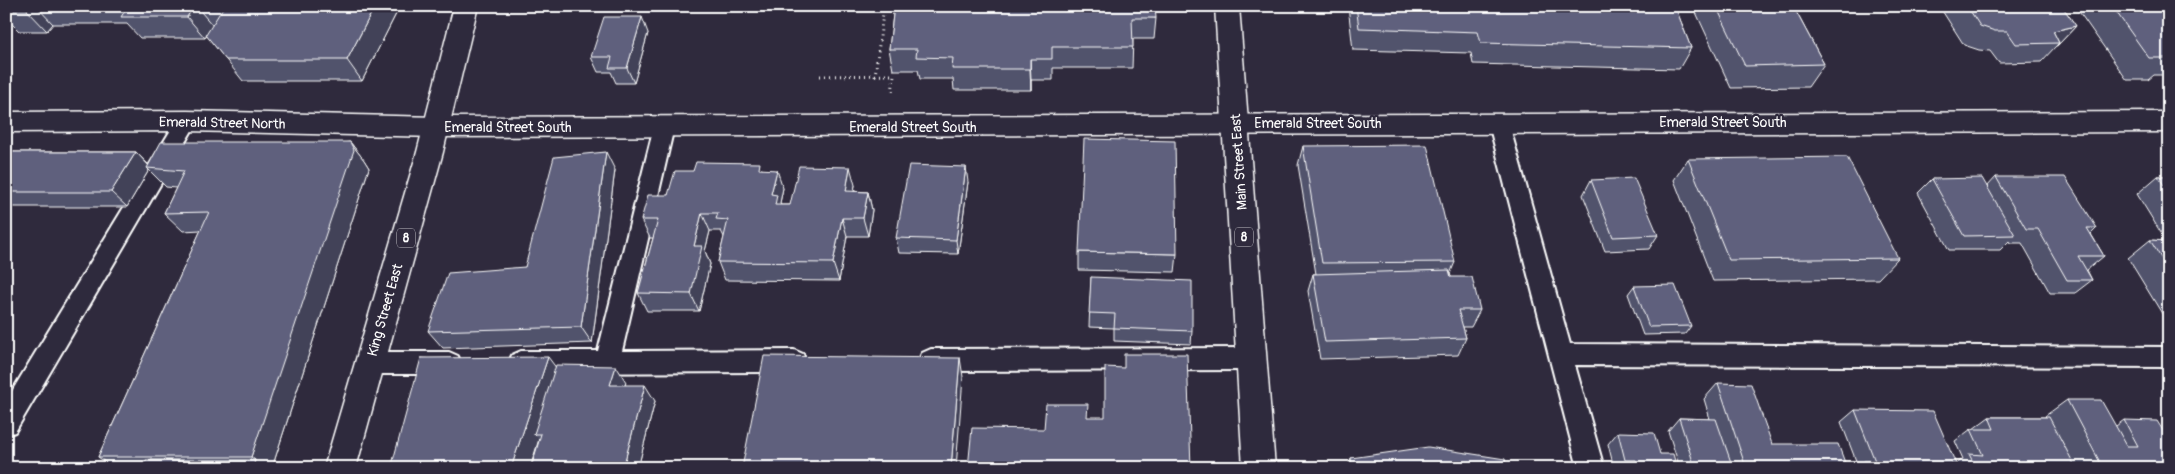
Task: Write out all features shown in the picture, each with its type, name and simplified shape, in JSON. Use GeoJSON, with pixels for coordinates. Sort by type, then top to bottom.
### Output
{"type":"FeatureCollection","features":[{"type":"Feature","properties":{"kind":"street","name":"King Street East"},"geometry":{"type":"LineString","coordinates":[[340,468],[437,128],[466,6]]}},
{"type":"Feature","properties":{"kind":"street","name":"Main Street East"},"geometry":{"type":"LineString","coordinates":[[1227,6],[1259,468]]}},
{"type":"Feature","properties":{"kind":"street","name":"Emerald Street North"},"geometry":{"type":"LineString","coordinates":[[6,122],[187,121],[437,128]]}},
{"type":"Feature","properties":{"kind":"street","name":"Emerald Street South"},"geometry":{"type":"LineString","coordinates":[[437,128],[1026,127],[1236,122],[1499,124],[2169,122]]}},
{"type":"Feature","properties":{"kind":"lane"},"geometry":{"type":"LineString","coordinates":[[6,424],[187,121]]}},
{"type":"Feature","properties":{"kind":"lane"},"geometry":{"type":"LineString","coordinates":[[1499,124],[1590,468]]}},
{"type":"Feature","properties":{"kind":"lane"},"geometry":{"type":"LineString","coordinates":[[607,362],[664,127]]}},
{"type":"Feature","properties":{"kind":"lane"},"geometry":{"type":"LineString","coordinates":[[1560,354],[2169,357]]}},
{"type":"Feature","properties":{"kind":"lane"},"geometry":{"type":"LineString","coordinates":[[908,361],[1252,359]]}},
{"type":"Feature","properties":{"kind":"lane"},"geometry":{"type":"LineString","coordinates":[[498,362],[820,361]]}},
{"type":"Feature","properties":{"kind":"lane"},"geometry":{"type":"LineString","coordinates":[[369,363],[468,363]]}},
{"type":"Feature","properties":{"kind":"path"},"geometry":{"type":"LineString","coordinates":[[874,76],[884,6]]}},
{"type":"Feature","properties":{"kind":"path"},"geometry":{"type":"LineString","coordinates":[[820,76],[894,75],[888,127]]}},
{"type":"Feature","properties":{"kind":"building"},"geometry":{"type":"Polygon","coordinates":[[[6,6],[29,6],[27,10],[6,10],[6,6]]]}},
{"type":"Feature","properties":{"kind":"building"},"geometry":{"type":"Polygon","coordinates":[[[128,6],[194,6],[187,17],[121,17],[128,6]]]}},
{"type":"Feature","properties":{"kind":"building"},"geometry":{"type":"Polygon","coordinates":[[[224,6],[375,6],[347,60],[226,60],[206,35],[224,6]]]}},
{"type":"Feature","properties":{"kind":"building"},"geometry":{"type":"Polygon","coordinates":[[[894,6],[1155,6],[1156,18],[1132,18],[1133,47],[1052,47],[1052,59],[1030,59],[1030,69],[952,69],[953,58],[916,57],[917,49],[889,49],[894,6]]]}},
{"type":"Feature","properties":{"kind":"building"},"geometry":{"type":"Polygon","coordinates":[[[1356,6],[1675,6],[1691,48],[1481,43],[1478,32],[1359,28],[1356,6]]]}},
{"type":"Feature","properties":{"kind":"building"},"geometry":{"type":"Polygon","coordinates":[[[1716,6],[1793,6],[1824,64],[1745,66],[1716,6]]]}},
{"type":"Feature","properties":{"kind":"building"},"geometry":{"type":"Polygon","coordinates":[[[1967,6],[2062,6],[2076,26],[2053,31],[2059,43],[2016,44],[2007,31],[1995,31],[1980,26],[1967,6]]]}},
{"type":"Feature","properties":{"kind":"building"},"geometry":{"type":"Polygon","coordinates":[[[2112,6],[2169,6],[2169,58],[2149,58],[2112,6]]]}},
{"type":"Feature","properties":{"kind":"building"},"geometry":{"type":"Polygon","coordinates":[[[604,17],[642,17],[627,68],[609,68],[612,57],[591,57],[604,17]]]}},
{"type":"Feature","properties":{"kind":"building"},"geometry":{"type":"Polygon","coordinates":[[[1084,139],[1175,141],[1177,254],[1079,252],[1084,139]]]}},
{"type":"Feature","properties":{"kind":"building"},"geometry":{"type":"Polygon","coordinates":[[[161,142],[350,142],[354,150],[251,457],[98,457],[209,212],[164,213],[184,171],[147,168],[161,142]]]}},
{"type":"Feature","properties":{"kind":"building"},"geometry":{"type":"Polygon","coordinates":[[[1427,145],[1455,262],[1322,263],[1303,146],[1427,145]]]}},
{"type":"Feature","properties":{"kind":"building"},"geometry":{"type":"Polygon","coordinates":[[[6,152],[136,152],[111,192],[6,192],[6,152]]]}},
{"type":"Feature","properties":{"kind":"building"},"geometry":{"type":"Polygon","coordinates":[[[606,152],[581,327],[428,331],[448,273],[525,267],[554,157],[606,152]]]}},
{"type":"Feature","properties":{"kind":"building"},"geometry":{"type":"Polygon","coordinates":[[[1847,157],[1898,258],[1729,260],[1688,159],[1847,157]]]}},
{"type":"Feature","properties":{"kind":"building"},"geometry":{"type":"Polygon","coordinates":[[[696,162],[760,163],[759,169],[777,170],[771,194],[777,195],[775,205],[790,205],[799,166],[850,167],[846,191],[868,192],[863,218],[842,218],[833,263],[718,262],[728,220],[716,219],[718,213],[702,213],[694,246],[702,246],[691,294],[638,293],[658,220],[641,220],[648,195],[668,195],[675,171],[693,171],[696,162]]]}},
{"type":"Feature","properties":{"kind":"building"},"geometry":{"type":"Polygon","coordinates":[[[909,165],[966,167],[956,240],[896,238],[909,165]]]}},
{"type":"Feature","properties":{"kind":"building"},"geometry":{"type":"Polygon","coordinates":[[[2158,176],[2169,176],[2169,193],[2158,176]]]}},
{"type":"Feature","properties":{"kind":"building"},"geometry":{"type":"Polygon","coordinates":[[[1996,177],[2065,177],[2097,228],[2087,228],[2104,256],[2078,256],[2092,280],[2067,280],[2038,229],[2026,229],[1996,177]]]}},
{"type":"Feature","properties":{"kind":"building"},"geometry":{"type":"Polygon","coordinates":[[[1634,178],[1658,235],[1613,237],[1591,180],[1634,178]]]}},
{"type":"Feature","properties":{"kind":"building"},"geometry":{"type":"Polygon","coordinates":[[[1982,178],[2015,235],[1964,236],[1932,179],[1982,178]]]}},
{"type":"Feature","properties":{"kind":"building"},"geometry":{"type":"Polygon","coordinates":[[[2150,240],[2169,241],[2169,271],[2150,240]]]}},
{"type":"Feature","properties":{"kind":"building"},"geometry":{"type":"Polygon","coordinates":[[[1449,270],[1451,277],[1472,277],[1480,310],[1458,310],[1466,338],[1325,342],[1313,274],[1449,270]]]}},
{"type":"Feature","properties":{"kind":"building"},"geometry":{"type":"Polygon","coordinates":[[[1091,277],[1192,281],[1192,331],[1114,328],[1115,314],[1089,313],[1091,277]]]}},
{"type":"Feature","properties":{"kind":"building"},"geometry":{"type":"Polygon","coordinates":[[[1675,285],[1691,326],[1649,327],[1634,286],[1675,285]]]}},
{"type":"Feature","properties":{"kind":"building"},"geometry":{"type":"Polygon","coordinates":[[[1124,354],[1187,354],[1191,468],[968,468],[972,428],[1044,429],[1046,404],[1088,404],[1087,417],[1105,417],[1105,367],[1124,368],[1124,354]]]}},
{"type":"Feature","properties":{"kind":"building"},"geometry":{"type":"Polygon","coordinates":[[[764,356],[960,358],[951,468],[742,468],[764,356]]]}},
{"type":"Feature","properties":{"kind":"building"},"geometry":{"type":"Polygon","coordinates":[[[548,357],[511,468],[391,468],[421,358],[548,357]]]}},
{"type":"Feature","properties":{"kind":"building"},"geometry":{"type":"Polygon","coordinates":[[[556,365],[616,366],[610,385],[645,385],[623,468],[531,468],[541,434],[534,434],[556,365]]]}},
{"type":"Feature","properties":{"kind":"building"},"geometry":{"type":"Polygon","coordinates":[[[1718,383],[1751,384],[1772,444],[1838,444],[1847,468],[1746,468],[1718,383]]]}},
{"type":"Feature","properties":{"kind":"building"},"geometry":{"type":"Polygon","coordinates":[[[2067,400],[2101,400],[2127,446],[2138,446],[2124,420],[2157,421],[2169,440],[2169,468],[2103,468],[2067,400]]]}},
{"type":"Feature","properties":{"kind":"building"},"geometry":{"type":"Polygon","coordinates":[[[1855,410],[1933,411],[1956,464],[1942,463],[1945,468],[1867,468],[1864,461],[1875,461],[1855,410]]]}},
{"type":"Feature","properties":{"kind":"building"},"geometry":{"type":"Polygon","coordinates":[[[1989,417],[2049,417],[2076,468],[1976,468],[1969,454],[1983,455],[1971,429],[1994,429],[1989,417]]]}},
{"type":"Feature","properties":{"kind":"building"},"geometry":{"type":"Polygon","coordinates":[[[1679,418],[1716,419],[1733,468],[1695,468],[1679,418]]]}},
{"type":"Feature","properties":{"kind":"building"},"geometry":{"type":"Polygon","coordinates":[[[1618,432],[1654,433],[1660,454],[1673,454],[1677,468],[1638,468],[1636,460],[1625,460],[1618,432]]]}},
{"type":"Feature","properties":{"kind":"building"},"geometry":{"type":"Polygon","coordinates":[[[1428,447],[1505,459],[1507,468],[1352,468],[1351,458],[1428,447]]]}},
{"type":"Feature","properties":{"kind":"building"},"geometry":{"type":"Polygon","coordinates":[[[146,460],[255,460],[253,468],[142,468],[146,460]]]}}]}
